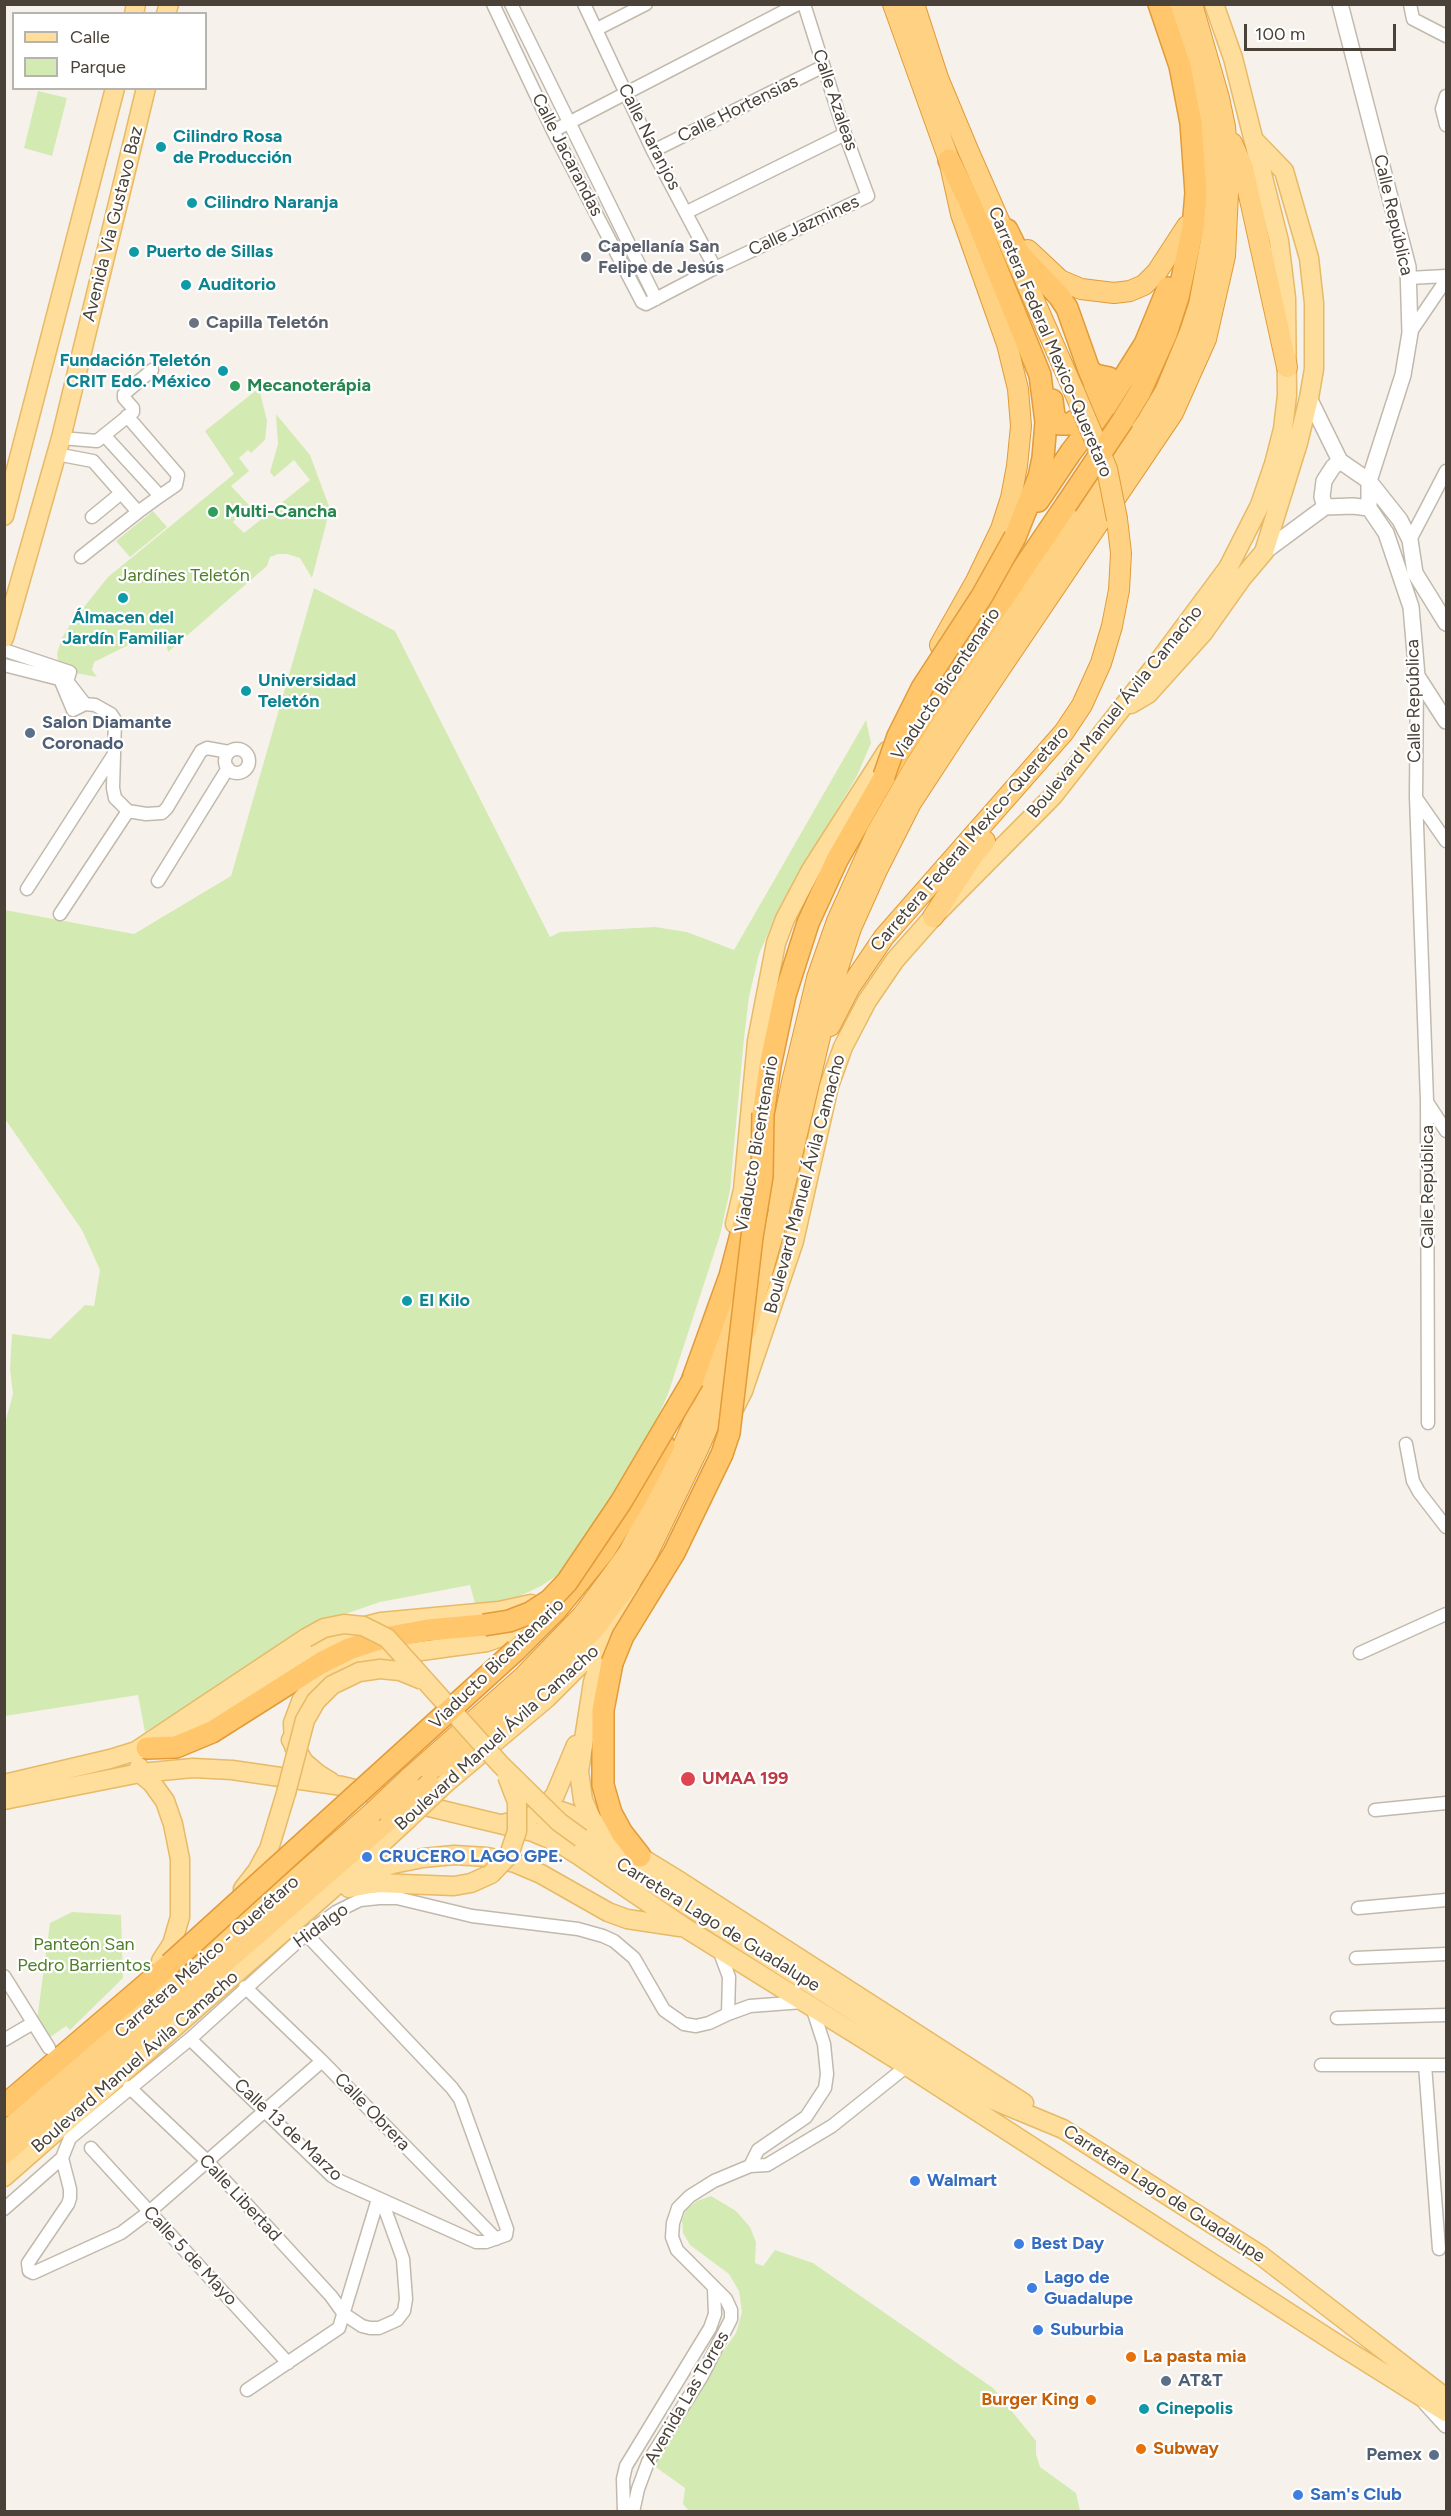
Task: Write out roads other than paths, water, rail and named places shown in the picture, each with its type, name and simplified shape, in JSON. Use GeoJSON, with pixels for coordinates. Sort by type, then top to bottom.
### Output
{"type":"FeatureCollection","features":[{"type":"Feature","properties":{"kind":"highway","name":"Carretera Federal Mexico-Queretaro"},"geometry":{"type":"LineString","coordinates":[[887,752],[908,700],[975,582],[1000,529],[1011,498],[1021,426],[1018,389],[1007,344],[961,214],[949,160],[893,4]]}},
{"type":"Feature","properties":{"kind":"highway","name":"Carretera Federal Mexico-Queretaro"},"geometry":{"type":"LineString","coordinates":[[813,1061],[866,960],[1064,732],[1082,705],[1101,663],[1112,626],[1119,590],[1121,553],[1107,469],[938,78],[914,4]]}},
{"type":"Feature","properties":{"kind":"highway","name":"Viaducto Bicentenario"},"geometry":{"type":"LineString","coordinates":[[4,2106],[456,1706],[556,1610],[604,1551],[657,1462],[693,1380],[740,1243],[752,1190],[785,995],[808,923],[837,860],[884,776],[1123,420],[1140,392],[1166,334],[1187,263],[1193,228],[1195,171],[1186,92],[1158,4]]}},
{"type":"Feature","properties":{"kind":"highway","name":"Boulevard Manuel Ávila Camacho"},"geometry":{"type":"LineString","coordinates":[[408,1779],[523,1677],[582,1616],[628,1552],[684,1444],[711,1382],[762,1228],[792,1082],[817,978],[837,921],[876,834],[915,766],[1000,634],[1147,422],[1181,357],[1199,305],[1206,275],[1213,230],[1214,179],[1212,138],[1206,100],[1192,44],[1178,4]]}},
{"type":"Feature","properties":{"kind":"highway","name":"Boulevard Manuel Ávila Camacho"},"geometry":{"type":"LineString","coordinates":[[438,1783],[594,1629],[645,1559],[703,1439],[734,1365],[756,1301],[832,986],[851,928],[877,870],[911,804],[957,731],[1173,413],[1192,372],[1212,319],[1225,256],[1229,194],[1225,127],[1213,71],[1192,4]]}},
{"type":"Feature","properties":{"kind":"highway"},"geometry":{"type":"LineString","coordinates":[[1225,127],[1243,168],[1287,367]]}},
{"type":"Feature","properties":{"kind":"highway"},"geometry":{"type":"LineString","coordinates":[[949,160],[970,203],[1040,375],[1046,422],[1043,458],[1039,477],[1015,537]]}},
{"type":"Feature","properties":{"kind":"highway"},"geometry":{"type":"LineString","coordinates":[[1003,225],[1019,254],[1059,296],[1067,308],[1095,384],[1090,404],[1075,422],[1060,423],[1054,416],[1046,367],[1028,334],[1021,326]]}},
{"type":"Feature","properties":{"kind":"highway"},"geometry":{"type":"LineString","coordinates":[[1003,225],[1059,280],[1082,289],[1114,293],[1130,291],[1144,285],[1157,272],[1187,226]]}},
{"type":"Feature","properties":{"kind":"highway"},"geometry":{"type":"LineString","coordinates":[[884,776],[898,736],[922,688],[982,596],[1015,537],[1066,458],[1107,411],[1143,341],[1184,252]]}},
{"type":"Feature","properties":{"kind":"highway"},"geometry":{"type":"LineString","coordinates":[[1107,411],[1109,378],[1143,341]]}},
{"type":"Feature","properties":{"kind":"highway"},"geometry":{"type":"LineString","coordinates":[[1089,370],[1095,375],[1109,378]]}},
{"type":"Feature","properties":{"kind":"highway"},"geometry":{"type":"LineString","coordinates":[[933,917],[972,856],[1034,782],[1064,732]]}},
{"type":"Feature","properties":{"kind":"highway"},"geometry":{"type":"LineString","coordinates":[[640,1856],[622,1833],[609,1806],[603,1774],[607,1651],[623,1636],[674,1553],[722,1454],[729,1433],[752,1237],[762,1176],[764,1113]]}},
{"type":"Feature","properties":{"kind":"highway"},"geometry":{"type":"LineString","coordinates":[[141,1749],[176,1747],[203,1736],[335,1656],[379,1639],[446,1627],[509,1621],[530,1613],[550,1600],[563,1587],[626,1494],[693,1380]]}},
{"type":"Feature","properties":{"kind":"highway"},"geometry":{"type":"LineString","coordinates":[[592,1757],[603,1719]]}},
{"type":"Feature","properties":{"kind":"highway","name":"Carretera México - Querétaro"},"geometry":{"type":"LineString","coordinates":[[4,2154],[390,1817],[408,1779]]}},
{"type":"Feature","properties":{"kind":"highway","name":"Carretera México - Querétaro"},"geometry":{"type":"LineString","coordinates":[[4,2133],[390,1817],[438,1783]]}},
{"type":"Feature","properties":{"kind":"main road"},"geometry":{"type":"LineString","coordinates":[[4,2096],[165,1962],[340,1794],[383,1764],[536,1624],[569,1587],[607,1535],[653,1455],[672,1416],[730,1249],[743,1190],[757,1041],[776,943],[785,919],[811,870],[887,752],[1006,583],[1107,411],[1139,382],[1170,315],[1184,252],[1190,175],[1184,119],[1171,60],[1151,4]]}},
{"type":"Feature","properties":{"kind":"main road","name":"Boulevard Manuel Ávila Camacho"},"geometry":{"type":"LineString","coordinates":[[438,1783],[607,1651],[657,1565],[743,1391],[794,1240],[829,1086],[843,1047],[867,1001],[895,960],[933,917],[1053,796],[1228,568],[1260,505],[1283,429],[1287,367],[1286,298],[1279,241],[1233,58],[1214,4]]}},
{"type":"Feature","properties":{"kind":"main road","name":"Avenida Via Gustavo Baz"},"geometry":{"type":"LineString","coordinates":[[4,516],[114,90]]}},
{"type":"Feature","properties":{"kind":"main road","name":"Avenida Via Gustavo Baz"},"geometry":{"type":"LineString","coordinates":[[4,638],[58,446],[146,90]]}},
{"type":"Feature","properties":{"kind":"main road"},"geometry":{"type":"LineString","coordinates":[[1119,711],[1148,694],[1167,674],[1203,633],[1242,578],[1264,552],[1298,443],[1309,398],[1314,369],[1314,303],[1309,258],[1284,171],[1253,139]]}},
{"type":"Feature","properties":{"kind":"main road"},"geometry":{"type":"LineString","coordinates":[[165,1962],[180,1917],[180,1859],[173,1824],[165,1801],[152,1783],[140,1773],[141,1749],[171,1740],[187,1731],[325,1643],[354,1629],[381,1622],[512,1609],[547,1599],[569,1587]]}},
{"type":"Feature","properties":{"kind":"main road","name":"Carretera Lago de Guadalupe"},"geometry":{"type":"LineString","coordinates":[[4,1784],[110,1760],[141,1749],[306,1638],[333,1625],[354,1624],[371,1629],[394,1644],[500,1764],[550,1814],[581,1838],[993,2100],[1063,2129],[1260,2254],[1433,2392]]}},
{"type":"Feature","properties":{"kind":"main road"},"geometry":{"type":"LineString","coordinates":[[294,1747],[293,1723],[302,1700],[320,1678],[340,1666],[362,1659],[488,1642],[536,1624]]}},
{"type":"Feature","properties":{"kind":"main road"},"geometry":{"type":"LineString","coordinates":[[494,1822],[510,1823],[526,1820],[545,1807],[555,1795],[584,1730],[607,1651]]}},
{"type":"Feature","properties":{"kind":"main road"},"geometry":{"type":"LineString","coordinates":[[607,1651],[592,1768],[597,1785],[609,1806]]}},
{"type":"Feature","properties":{"kind":"main road"},"geometry":{"type":"LineString","coordinates":[[243,1889],[257,1871],[269,1849],[305,1720],[316,1701],[332,1685],[349,1675],[380,1669],[410,1674],[428,1684]]}},
{"type":"Feature","properties":{"kind":"main road"},"geometry":{"type":"LineString","coordinates":[[303,1676],[288,1711],[288,1729],[294,1747],[304,1762],[340,1794]]}},
{"type":"Feature","properties":{"kind":"main road"},"geometry":{"type":"LineString","coordinates":[[584,1730],[579,1771],[580,1791],[591,1818],[609,1836]]}},
{"type":"Feature","properties":{"kind":"main road"},"geometry":{"type":"LineString","coordinates":[[320,1900],[364,1884],[454,1886],[471,1883],[491,1874],[504,1862],[513,1847],[518,1822],[514,1791],[500,1764]]}},
{"type":"Feature","properties":{"kind":"main road","name":"Carretera Lago de Guadalupe"},"geometry":{"type":"LineString","coordinates":[[4,1800],[140,1773],[194,1768],[232,1770],[340,1794],[494,1822],[552,1840],[808,2005],[1433,2392]]}},
{"type":"Feature","properties":{"kind":"main road"},"geometry":{"type":"LineString","coordinates":[[552,1840],[547,1834],[546,1821],[552,1814],[561,1811],[609,1836],[1063,2129]]}},
{"type":"Feature","properties":{"kind":"main road","name":"Boulevard Manuel Ávila Camacho"},"geometry":{"type":"LineString","coordinates":[[4,2177],[340,1882],[390,1817]]}},
{"type":"Feature","properties":{"kind":"main road"},"geometry":{"type":"LineString","coordinates":[[340,1882],[375,1869],[423,1858],[454,1855],[488,1857],[528,1868],[599,1908],[618,1916],[687,1929]]}},
{"type":"Feature","properties":{"kind":"main road"},"geometry":{"type":"LineString","coordinates":[[1433,2392],[1446,2398]]}},
{"type":"Feature","properties":{"kind":"main road"},"geometry":{"type":"LineString","coordinates":[[1433,2392],[1446,2412]]}},
{"type":"Feature","properties":{"kind":"street","name":"Calle Jacarandas"},"geometry":{"type":"LineString","coordinates":[[493,4],[553,131],[650,302]]}},
{"type":"Feature","properties":{"kind":"street","name":"Calle Jacarandas"},"geometry":{"type":"LineString","coordinates":[[511,4],[569,123],[650,302]]}},
{"type":"Feature","properties":{"kind":"street","name":"Calle Naranjos"},"geometry":{"type":"LineString","coordinates":[[584,4],[653,151],[715,268]]}},
{"type":"Feature","properties":{"kind":"street"},"geometry":{"type":"LineString","coordinates":[[597,29],[646,4]]}},
{"type":"Feature","properties":{"kind":"street"},"geometry":{"type":"LineString","coordinates":[[553,131],[798,4]]}},
{"type":"Feature","properties":{"kind":"street","name":"Calle Azaleas"},"geometry":{"type":"LineString","coordinates":[[804,4],[822,67],[868,196]]}},
{"type":"Feature","properties":{"kind":"street","name":"Calle República"},"geometry":{"type":"LineString","coordinates":[[1340,4],[1409,278],[1410,333],[1400,390],[1369,481],[1369,508],[1386,533],[1410,607],[1417,676],[1416,797],[1427,1101],[1428,1423]]}},
{"type":"Feature","properties":{"kind":"street"},"geometry":{"type":"LineString","coordinates":[[1410,4],[1413,20],[1446,36]]}},
{"type":"Feature","properties":{"kind":"street","name":"Calle Hortensias"},"geometry":{"type":"LineString","coordinates":[[653,151],[822,67]]}},
{"type":"Feature","properties":{"kind":"street"},"geometry":{"type":"LineString","coordinates":[[1446,96],[1442,109],[1446,125]]}},
{"type":"Feature","properties":{"kind":"street"},"geometry":{"type":"LineString","coordinates":[[687,212],[845,134]]}},
{"type":"Feature","properties":{"kind":"street","name":"Calle Jazmines"},"geometry":{"type":"LineString","coordinates":[[650,302],[715,268],[868,196]]}},
{"type":"Feature","properties":{"kind":"street"},"geometry":{"type":"LineString","coordinates":[[1409,278],[1446,278]]}},
{"type":"Feature","properties":{"kind":"street"},"geometry":{"type":"LineString","coordinates":[[1410,333],[1446,278]]}},
{"type":"Feature","properties":{"kind":"street"},"geometry":{"type":"LineString","coordinates":[[58,446],[94,442],[104,435],[133,410],[124,398],[124,394],[152,370]]}},
{"type":"Feature","properties":{"kind":"street"},"geometry":{"type":"LineString","coordinates":[[1309,398],[1340,461],[1369,481],[1400,520],[1410,540],[1415,573],[1446,623]]}},
{"type":"Feature","properties":{"kind":"street"},"geometry":{"type":"LineString","coordinates":[[81,557],[176,484],[178,475],[127,416]]}},
{"type":"Feature","properties":{"kind":"street"},"geometry":{"type":"LineString","coordinates":[[104,435],[160,496]]}},
{"type":"Feature","properties":{"kind":"street"},"geometry":{"type":"LineString","coordinates":[[58,446],[93,461],[138,512]]}},
{"type":"Feature","properties":{"kind":"street"},"geometry":{"type":"LineString","coordinates":[[1325,507],[1322,497],[1324,482],[1333,467],[1340,461]]}},
{"type":"Feature","properties":{"kind":"street"},"geometry":{"type":"LineString","coordinates":[[1410,540],[1446,471]]}},
{"type":"Feature","properties":{"kind":"street"},"geometry":{"type":"LineString","coordinates":[[92,517],[120,494]]}},
{"type":"Feature","properties":{"kind":"street"},"geometry":{"type":"LineString","coordinates":[[1264,552],[1325,507],[1369,508]]}},
{"type":"Feature","properties":{"kind":"street"},"geometry":{"type":"LineString","coordinates":[[4,650],[64,677],[85,704]]}},
{"type":"Feature","properties":{"kind":"street"},"geometry":{"type":"LineString","coordinates":[[4,665],[64,677]]}},
{"type":"Feature","properties":{"kind":"street"},"geometry":{"type":"LineString","coordinates":[[1417,676],[1446,721]]}},
{"type":"Feature","properties":{"kind":"street"},"geometry":{"type":"LineString","coordinates":[[64,677],[73,710],[85,704],[103,708],[115,720],[112,788],[115,798],[128,811],[146,814],[162,813],[201,751],[207,748],[229,752],[242,750],[246,753],[248,762],[240,772],[228,768],[225,760],[229,752]]}},
{"type":"Feature","properties":{"kind":"street"},"geometry":{"type":"LineString","coordinates":[[27,889],[115,753]]}},
{"type":"Feature","properties":{"kind":"street"},"geometry":{"type":"LineString","coordinates":[[158,881],[228,768]]}},
{"type":"Feature","properties":{"kind":"street"},"geometry":{"type":"LineString","coordinates":[[1416,797],[1446,841]]}},
{"type":"Feature","properties":{"kind":"street"},"geometry":{"type":"LineString","coordinates":[[60,914],[128,811]]}},
{"type":"Feature","properties":{"kind":"street"},"geometry":{"type":"LineString","coordinates":[[1427,1101],[1446,1131]]}},
{"type":"Feature","properties":{"kind":"street"},"geometry":{"type":"LineString","coordinates":[[1406,1444],[1413,1481],[1446,1527]]}},
{"type":"Feature","properties":{"kind":"street"},"geometry":{"type":"LineString","coordinates":[[1360,1653],[1446,1614]]}},
{"type":"Feature","properties":{"kind":"street"},"geometry":{"type":"LineString","coordinates":[[1375,1810],[1446,1803]]}},
{"type":"Feature","properties":{"kind":"street","name":"Hidalgo"},"geometry":{"type":"LineString","coordinates":[[4,2209],[62,2158],[70,2138],[190,2038],[306,1934],[352,1903],[379,1898],[410,1900],[495,1920],[578,1929],[603,1936],[625,1949],[641,1967],[659,2004],[674,2019],[696,2026],[750,2007],[808,2005]]}},
{"type":"Feature","properties":{"kind":"street"},"geometry":{"type":"LineString","coordinates":[[1358,1908],[1446,1900]]}},
{"type":"Feature","properties":{"kind":"street"},"geometry":{"type":"LineString","coordinates":[[306,1934],[460,2099],[507,2229],[506,2235],[496,2239]]}},
{"type":"Feature","properties":{"kind":"street"},"geometry":{"type":"LineString","coordinates":[[717,1947],[729,1977],[728,2014]]}},
{"type":"Feature","properties":{"kind":"street"},"geometry":{"type":"LineString","coordinates":[[1356,1958],[1446,1954]]}},
{"type":"Feature","properties":{"kind":"street"},"geometry":{"type":"LineString","coordinates":[[4,1976],[49,2049]]}},
{"type":"Feature","properties":{"kind":"street","name":"Calle Obrera"},"geometry":{"type":"LineString","coordinates":[[245,1988],[322,2061],[496,2239]]}},
{"type":"Feature","properties":{"kind":"street","name":"Avenida Las Torres"},"geometry":{"type":"LineString","coordinates":[[750,2166],[758,2150],[806,2117],[825,2088],[827,2073],[824,2044],[808,2005]]}},
{"type":"Feature","properties":{"kind":"street"},"geometry":{"type":"LineString","coordinates":[[1337,2018],[1446,2015]]}},
{"type":"Feature","properties":{"kind":"street"},"geometry":{"type":"LineString","coordinates":[[4,2040],[33,2023]]}},
{"type":"Feature","properties":{"kind":"street","name":"Calle 13 de Marzo"},"geometry":{"type":"LineString","coordinates":[[190,2038],[332,2176],[380,2200],[476,2242],[496,2239]]}},
{"type":"Feature","properties":{"kind":"street"},"geometry":{"type":"LineString","coordinates":[[62,2158],[70,2189],[68,2204],[28,2263],[29,2271],[38,2272],[121,2233],[149,2212],[322,2061]]}},
{"type":"Feature","properties":{"kind":"street"},"geometry":{"type":"LineString","coordinates":[[1321,2065],[1446,2065]]}},
{"type":"Feature","properties":{"kind":"street"},"geometry":{"type":"LineString","coordinates":[[1425,2065],[1439,2249]]}},
{"type":"Feature","properties":{"kind":"street","name":"Avenida Las Torres"},"geometry":{"type":"LineString","coordinates":[[633,2511],[648,2462],[702,2376],[728,2328],[731,2310],[726,2299],[677,2250],[672,2237],[673,2223],[678,2208],[690,2196],[714,2181],[750,2166],[767,2165],[832,2126],[907,2066]]}},
{"type":"Feature","properties":{"kind":"street","name":"Calle Libertad"},"geometry":{"type":"LineString","coordinates":[[129,2087],[206,2160],[331,2296],[344,2314]]}},
{"type":"Feature","properties":{"kind":"street","name":"Calle 5 de Mayo"},"geometry":{"type":"LineString","coordinates":[[92,2148],[288,2362]]}},
{"type":"Feature","properties":{"kind":"street"},"geometry":{"type":"LineString","coordinates":[[344,2314],[362,2326],[379,2328],[398,2320],[404,2311],[406,2299],[403,2259],[380,2200]]}},
{"type":"Feature","properties":{"kind":"street"},"geometry":{"type":"LineString","coordinates":[[247,2390],[335,2331],[344,2314],[380,2200]]}},
{"type":"Feature","properties":{"kind":"street","name":"Avenida Las Torres"},"geometry":{"type":"LineString","coordinates":[[624,2511],[622,2479],[626,2466],[710,2328],[715,2314],[714,2289]]}},
{"type":"Feature","properties":{"kind":"street","name":"Carretera Lago de Guadalupe"},"geometry":{"type":"LineString","coordinates":[[1433,2392],[1446,2425]]}},
{"type":"Feature","properties":{"kind":"place","name":"Cilindro Rosa de Producción"},"geometry":{"type":"Point","coordinates":[161,147]}},
{"type":"Feature","properties":{"kind":"place","name":"Cilindro Naranja"},"geometry":{"type":"Point","coordinates":[192,203]}},
{"type":"Feature","properties":{"kind":"place","name":"Puerto de Sillas"},"geometry":{"type":"Point","coordinates":[134,252]}},
{"type":"Feature","properties":{"kind":"place","name":"Capellanía San Felipe de Jesús"},"geometry":{"type":"Point","coordinates":[586,257]}},
{"type":"Feature","properties":{"kind":"place","name":"Auditorio"},"geometry":{"type":"Point","coordinates":[186,285]}},
{"type":"Feature","properties":{"kind":"place","name":"Capilla Teletón"},"geometry":{"type":"Point","coordinates":[194,323]}},
{"type":"Feature","properties":{"kind":"place","name":"Fundación Teletón CRIT Edo. México"},"geometry":{"type":"Point","coordinates":[223,371]}},
{"type":"Feature","properties":{"kind":"place","name":"Mecanoterápia"},"geometry":{"type":"Point","coordinates":[235,386]}},
{"type":"Feature","properties":{"kind":"place","name":"Multi-Cancha"},"geometry":{"type":"Point","coordinates":[213,512]}},
{"type":"Feature","properties":{"kind":"place","name":"Álmacen del Jardín Familiar"},"geometry":{"type":"Point","coordinates":[123,598]}},
{"type":"Feature","properties":{"kind":"place","name":"Universidad Teletón"},"geometry":{"type":"Point","coordinates":[246,691]}},
{"type":"Feature","properties":{"kind":"place","name":"Salon Diamante Coronado"},"geometry":{"type":"Point","coordinates":[30,733]}},
{"type":"Feature","properties":{"kind":"place","name":"El Kilo"},"geometry":{"type":"Point","coordinates":[407,1301]}},
{"type":"Feature","properties":{"kind":"place","name":"UMAA 199"},"geometry":{"type":"Point","coordinates":[688,1779]}},
{"type":"Feature","properties":{"kind":"place","name":"CRUCERO LAGO GPE."},"geometry":{"type":"Point","coordinates":[367,1857]}},
{"type":"Feature","properties":{"kind":"place","name":"Walmart"},"geometry":{"type":"Point","coordinates":[915,2181]}},
{"type":"Feature","properties":{"kind":"place","name":"Best Day"},"geometry":{"type":"Point","coordinates":[1019,2244]}},
{"type":"Feature","properties":{"kind":"place","name":"Lago de Guadalupe"},"geometry":{"type":"Point","coordinates":[1032,2288]}},
{"type":"Feature","properties":{"kind":"place","name":"Suburbia"},"geometry":{"type":"Point","coordinates":[1038,2330]}},
{"type":"Feature","properties":{"kind":"place","name":"La pasta mia"},"geometry":{"type":"Point","coordinates":[1131,2357]}},
{"type":"Feature","properties":{"kind":"place","name":"AT&T"},"geometry":{"type":"Point","coordinates":[1166,2381]}},
{"type":"Feature","properties":{"kind":"place","name":"Burger King"},"geometry":{"type":"Point","coordinates":[1091,2400]}},
{"type":"Feature","properties":{"kind":"place","name":"Cinepolis"},"geometry":{"type":"Point","coordinates":[1144,2409]}},
{"type":"Feature","properties":{"kind":"place","name":"Subway"},"geometry":{"type":"Point","coordinates":[1141,2449]}},
{"type":"Feature","properties":{"kind":"place","name":"Pemex"},"geometry":{"type":"Point","coordinates":[1434,2455]}},
{"type":"Feature","properties":{"kind":"place","name":"Sam's Club"},"geometry":{"type":"Point","coordinates":[1298,2495]}},
{"type":"Feature","properties":{"kind":"park label","name":"Jardínes Teletón"},"geometry":{"type":"Point","coordinates":[184,576]}},
{"type":"Feature","properties":{"kind":"park label","name":"Panteón San Pedro Barrientos"},"geometry":{"type":"Point","coordinates":[84,1955]}}]}
